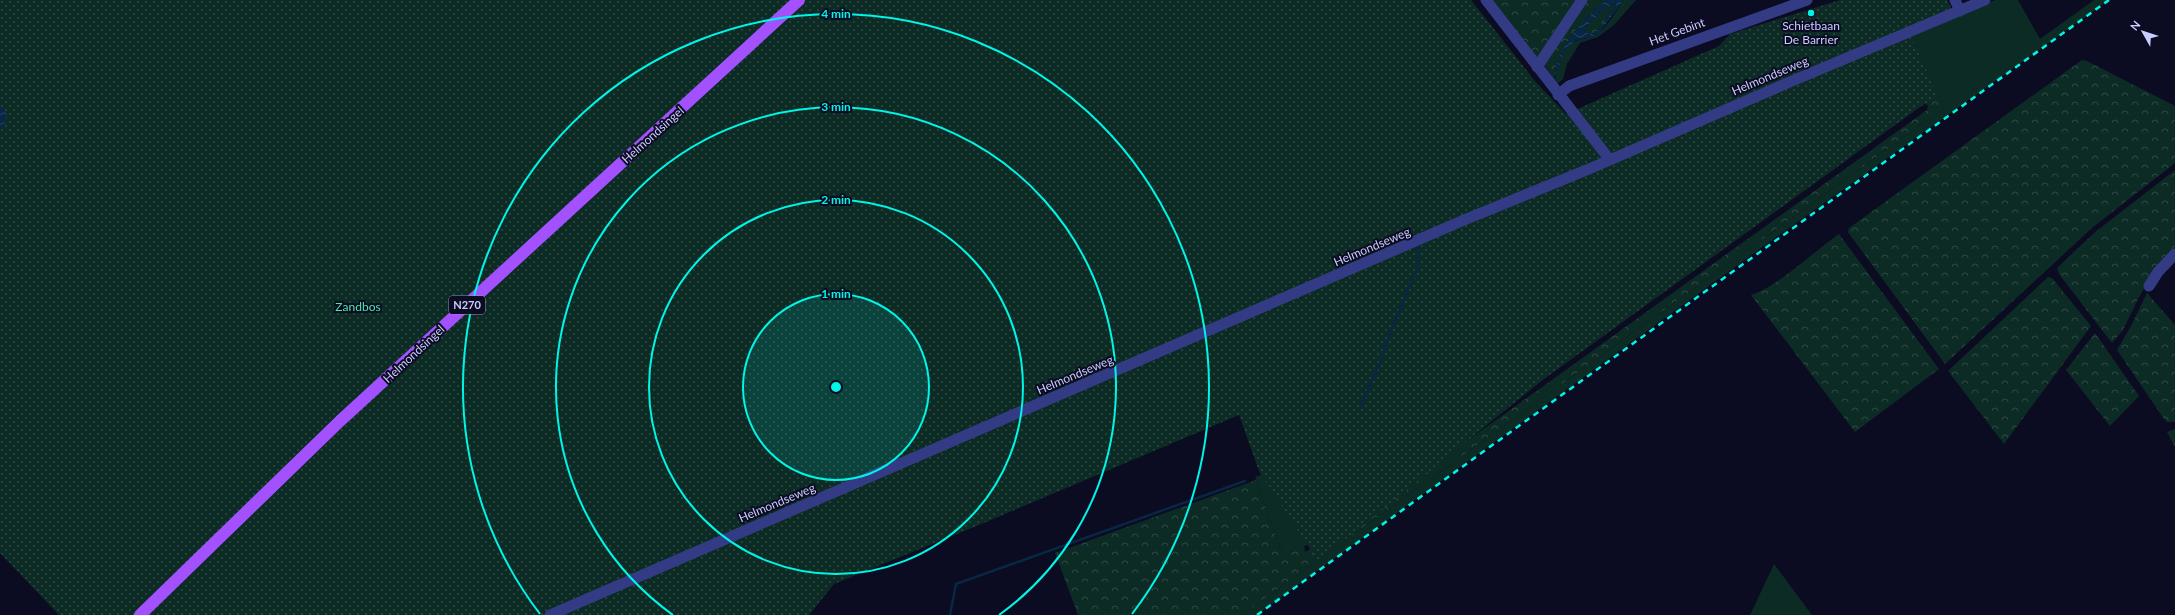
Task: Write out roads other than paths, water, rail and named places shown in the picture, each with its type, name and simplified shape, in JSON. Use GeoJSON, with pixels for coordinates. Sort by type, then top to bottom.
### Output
{"type":"FeatureCollection","features":[{"type":"Feature","properties":{"kind":"main road","name":"Helmondsingel"},"geometry":{"type":"LineString","coordinates":[[140,615],[340,421],[799,0]]}},
{"type":"Feature","properties":{"kind":"street"},"geometry":{"type":"LineString","coordinates":[[1486,0],[1558,95],[1610,160]]}},
{"type":"Feature","properties":{"kind":"street"},"geometry":{"type":"LineString","coordinates":[[1537,67],[1582,0]]}},
{"type":"Feature","properties":{"kind":"street","name":"Het Gebint"},"geometry":{"type":"LineString","coordinates":[[1558,95],[1569,86],[1807,0]]}},
{"type":"Feature","properties":{"kind":"street"},"geometry":{"type":"LineString","coordinates":[[1956,0],[1960,11]]}},
{"type":"Feature","properties":{"kind":"street","name":"Helmondseweg"},"geometry":{"type":"LineString","coordinates":[[550,615],[1464,220],[1610,160],[1792,81],[1985,0]]}},
{"type":"Feature","properties":{"kind":"street"},"geometry":{"type":"LineString","coordinates":[[2149,286],[2158,272],[2175,254]]}},
{"type":"Feature","properties":{"kind":"water"},"geometry":{"type":"Polygon","coordinates":[[[1607,0],[1624,0],[1599,33],[1591,37],[1576,40],[1565,50],[1554,79],[1556,67],[1565,45],[1580,25],[1607,0]],[[1615,3],[1600,12],[1585,28],[1586,33],[1592,34],[1598,30],[1616,6],[1615,3]]]}},
{"type":"Feature","properties":{"kind":"water"},"geometry":{"type":"Polygon","coordinates":[[[0,104],[7,115],[3,129],[0,130],[0,104]]]}},
{"type":"Feature","properties":{"kind":"waterway"},"geometry":{"type":"LineString","coordinates":[[1360,408],[1417,268],[1419,247]]}},
{"type":"Feature","properties":{"kind":"waterway"},"geometry":{"type":"LineString","coordinates":[[950,615],[956,584],[1245,481]]}},
{"type":"Feature","properties":{"kind":"railway"},"geometry":{"type":"LineString","coordinates":[[1257,615],[2109,0]]}},
{"type":"Feature","properties":{"kind":"place","name":"Schietbaan De Barrier"},"geometry":{"type":"Point","coordinates":[1811,13]}},
{"type":"Feature","properties":{"kind":"park label","name":"Zandbos"},"geometry":{"type":"Point","coordinates":[358,307]}}]}
